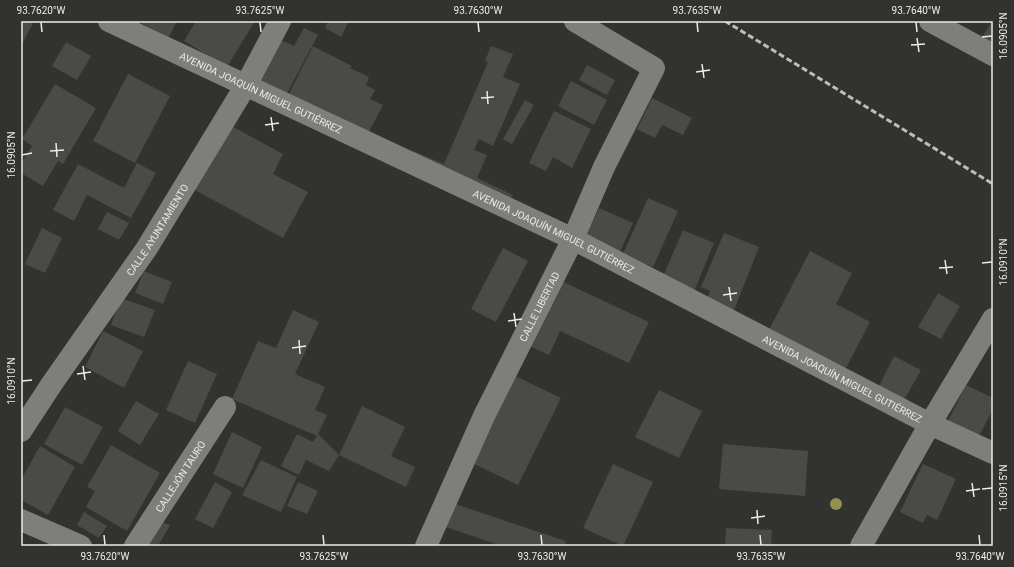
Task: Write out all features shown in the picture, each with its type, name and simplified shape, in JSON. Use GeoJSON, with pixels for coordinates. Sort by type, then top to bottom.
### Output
{"type":"FeatureCollection","features":[{"type":"Feature","properties":{"kind":"street","name":"AVENIDA JOAQUÍN MIGUEL GUTIÉRREZ"},"geometry":{"type":"LineString","coordinates":[[109,21],[573,239],[930,424],[993,453]]}},
{"type":"Feature","properties":{"kind":"street","name":"CALLE AYUNTAMIENTO"},"geometry":{"type":"LineString","coordinates":[[21,431],[51,385],[147,248],[246,85],[280,21]]}},
{"type":"Feature","properties":{"kind":"street","name":"CALLE LIBERTAD"},"geometry":{"type":"LineString","coordinates":[[426,546],[484,416],[573,239],[604,167],[654,68],[575,21]]}},
{"type":"Feature","properties":{"kind":"street"},"geometry":{"type":"LineString","coordinates":[[930,21],[993,56]]}},
{"type":"Feature","properties":{"kind":"street"},"geometry":{"type":"LineString","coordinates":[[861,546],[930,424],[993,319]]}},
{"type":"Feature","properties":{"kind":"street","name":"CALLEJÓN TAURO"},"geometry":{"type":"LineString","coordinates":[[135,546],[225,407]]}},
{"type":"Feature","properties":{"kind":"street"},"geometry":{"type":"LineString","coordinates":[[21,520],[81,546]]}},
{"type":"Feature","properties":{"kind":"building"},"geometry":{"type":"Polygon","coordinates":[[[21,21],[33,23],[21,46],[21,21]]]}},
{"type":"Feature","properties":{"kind":"building"},"geometry":{"type":"Polygon","coordinates":[[[137,21],[177,21],[169,37],[137,21]]]}},
{"type":"Feature","properties":{"kind":"building"},"geometry":{"type":"Polygon","coordinates":[[[196,21],[255,21],[227,67],[184,41],[196,21]]]}},
{"type":"Feature","properties":{"kind":"building"},"geometry":{"type":"Polygon","coordinates":[[[328,21],[349,21],[341,37],[325,28],[328,21]]]}},
{"type":"Feature","properties":{"kind":"building"},"geometry":{"type":"Polygon","coordinates":[[[993,21],[993,52],[978,44],[993,21]]]}},
{"type":"Feature","properties":{"kind":"building"},"geometry":{"type":"Polygon","coordinates":[[[304,28],[318,35],[284,99],[251,82],[274,37],[294,46],[304,28]]]}},
{"type":"Feature","properties":{"kind":"building"},"geometry":{"type":"Polygon","coordinates":[[[66,42],[91,56],[77,80],[52,66],[66,42]]]}},
{"type":"Feature","properties":{"kind":"building"},"geometry":{"type":"Polygon","coordinates":[[[313,46],[352,66],[350,68],[369,77],[366,85],[375,90],[370,99],[383,105],[366,137],[288,96],[313,46]]]}},
{"type":"Feature","properties":{"kind":"building"},"geometry":{"type":"Polygon","coordinates":[[[491,46],[513,54],[503,77],[520,84],[493,146],[479,139],[474,150],[487,155],[477,178],[513,195],[507,205],[409,160],[413,151],[444,164],[488,62],[485,61],[491,46]]]}},
{"type":"Feature","properties":{"kind":"building"},"geometry":{"type":"Polygon","coordinates":[[[587,65],[615,80],[607,95],[579,80],[587,65]]]}},
{"type":"Feature","properties":{"kind":"building"},"geometry":{"type":"Polygon","coordinates":[[[128,74],[170,96],[135,163],[93,141],[128,74]]]}},
{"type":"Feature","properties":{"kind":"building"},"geometry":{"type":"Polygon","coordinates":[[[571,81],[607,100],[594,125],[558,106],[571,81]]]}},
{"type":"Feature","properties":{"kind":"building"},"geometry":{"type":"Polygon","coordinates":[[[55,84],[96,108],[63,164],[58,161],[43,186],[21,173],[21,164],[32,146],[22,139],[55,84]]]}},
{"type":"Feature","properties":{"kind":"building"},"geometry":{"type":"Polygon","coordinates":[[[652,98],[692,118],[683,135],[662,125],[655,138],[637,129],[652,98]]]}},
{"type":"Feature","properties":{"kind":"building"},"geometry":{"type":"Polygon","coordinates":[[[525,100],[534,105],[512,144],[503,139],[525,100]]]}},
{"type":"Feature","properties":{"kind":"building"},"geometry":{"type":"Polygon","coordinates":[[[554,111],[591,129],[572,168],[553,157],[546,171],[529,163],[554,111]]]}},
{"type":"Feature","properties":{"kind":"building"},"geometry":{"type":"Polygon","coordinates":[[[228,124],[283,154],[273,174],[308,192],[283,238],[193,189],[228,124]]]}},
{"type":"Feature","properties":{"kind":"building"},"geometry":{"type":"Polygon","coordinates":[[[137,163],[156,173],[131,218],[87,195],[74,221],[53,210],[78,164],[124,188],[137,163]]]}},
{"type":"Feature","properties":{"kind":"building"},"geometry":{"type":"Polygon","coordinates":[[[648,198],[678,211],[653,267],[623,254],[648,198]]]}},
{"type":"Feature","properties":{"kind":"building"},"geometry":{"type":"Polygon","coordinates":[[[599,208],[633,223],[618,256],[584,240],[599,208]]]}},
{"type":"Feature","properties":{"kind":"building"},"geometry":{"type":"Polygon","coordinates":[[[107,212],[129,223],[119,240],[98,229],[107,212]]]}},
{"type":"Feature","properties":{"kind":"building"},"geometry":{"type":"Polygon","coordinates":[[[42,228],[62,238],[45,273],[25,264],[42,228]]]}},
{"type":"Feature","properties":{"kind":"building"},"geometry":{"type":"Polygon","coordinates":[[[683,230],[714,243],[693,294],[661,281],[683,230]]]}},
{"type":"Feature","properties":{"kind":"building"},"geometry":{"type":"Polygon","coordinates":[[[724,233],[759,247],[732,315],[705,305],[710,291],[701,287],[724,233]]]}},
{"type":"Feature","properties":{"kind":"building"},"geometry":{"type":"Polygon","coordinates":[[[503,248],[528,261],[496,322],[471,309],[503,248]]]}},
{"type":"Feature","properties":{"kind":"building"},"geometry":{"type":"Polygon","coordinates":[[[810,251],[852,273],[836,304],[870,322],[845,370],[769,330],[810,251]]]}},
{"type":"Feature","properties":{"kind":"building"},"geometry":{"type":"Polygon","coordinates":[[[144,271],[172,282],[163,304],[135,293],[144,271]]]}},
{"type":"Feature","properties":{"kind":"building"},"geometry":{"type":"Polygon","coordinates":[[[557,279],[649,322],[629,363],[560,331],[549,355],[527,345],[557,279]]]}},
{"type":"Feature","properties":{"kind":"building"},"geometry":{"type":"Polygon","coordinates":[[[938,293],[960,306],[941,339],[918,327],[938,293]]]}},
{"type":"Feature","properties":{"kind":"building"},"geometry":{"type":"Polygon","coordinates":[[[121,298],[155,310],[144,337],[111,325],[121,298]]]}},
{"type":"Feature","properties":{"kind":"building"},"geometry":{"type":"Polygon","coordinates":[[[293,310],[319,322],[295,374],[325,387],[315,410],[327,415],[318,434],[339,455],[329,471],[306,460],[299,475],[281,466],[297,434],[313,442],[317,436],[232,399],[258,341],[276,348],[293,310]]]}},
{"type":"Feature","properties":{"kind":"building"},"geometry":{"type":"Polygon","coordinates":[[[103,331],[143,351],[124,388],[85,367],[103,331]]]}},
{"type":"Feature","properties":{"kind":"building"},"geometry":{"type":"Polygon","coordinates":[[[894,356],[921,370],[903,402],[878,388],[894,356]]]}},
{"type":"Feature","properties":{"kind":"building"},"geometry":{"type":"Polygon","coordinates":[[[188,361],[217,374],[195,423],[166,410],[188,361]]]}},
{"type":"Feature","properties":{"kind":"building"},"geometry":{"type":"Polygon","coordinates":[[[511,374],[561,398],[518,485],[468,461],[511,374]]]}},
{"type":"Feature","properties":{"kind":"building"},"geometry":{"type":"Polygon","coordinates":[[[966,385],[993,398],[993,409],[978,438],[947,423],[966,385]]]}},
{"type":"Feature","properties":{"kind":"building"},"geometry":{"type":"Polygon","coordinates":[[[659,390],[702,411],[679,458],[635,437],[659,390]]]}},
{"type":"Feature","properties":{"kind":"building"},"geometry":{"type":"Polygon","coordinates":[[[136,401],[159,414],[140,445],[118,431],[136,401]]]}},
{"type":"Feature","properties":{"kind":"building"},"geometry":{"type":"Polygon","coordinates":[[[362,406],[405,427],[391,456],[415,467],[406,487],[339,455],[362,406]]]}},
{"type":"Feature","properties":{"kind":"building"},"geometry":{"type":"Polygon","coordinates":[[[65,407],[103,427],[82,465],[44,444],[65,407]]]}},
{"type":"Feature","properties":{"kind":"building"},"geometry":{"type":"Polygon","coordinates":[[[232,432],[262,447],[243,488],[213,474],[232,432]]]}},
{"type":"Feature","properties":{"kind":"building"},"geometry":{"type":"Polygon","coordinates":[[[723,444],[808,451],[805,496],[719,489],[723,444]]]}},
{"type":"Feature","properties":{"kind":"building"},"geometry":{"type":"Polygon","coordinates":[[[111,445],[160,473],[127,531],[86,507],[95,491],[87,487],[111,445]]]}},
{"type":"Feature","properties":{"kind":"building"},"geometry":{"type":"Polygon","coordinates":[[[40,446],[75,467],[48,515],[21,500],[21,480],[40,446]]]}},
{"type":"Feature","properties":{"kind":"building"},"geometry":{"type":"Polygon","coordinates":[[[261,460],[297,477],[281,512],[242,495],[261,460]]]}},
{"type":"Feature","properties":{"kind":"building"},"geometry":{"type":"Polygon","coordinates":[[[613,464],[653,482],[623,546],[583,528],[613,464]]]}},
{"type":"Feature","properties":{"kind":"building"},"geometry":{"type":"Polygon","coordinates":[[[923,464],[956,479],[937,520],[927,515],[923,523],[900,512],[923,464]]]}},
{"type":"Feature","properties":{"kind":"building"},"geometry":{"type":"Polygon","coordinates":[[[215,482],[232,492],[213,528],[195,519],[215,482]]]}},
{"type":"Feature","properties":{"kind":"building"},"geometry":{"type":"Polygon","coordinates":[[[298,482],[318,491],[307,514],[287,506],[298,482]]]}},
{"type":"Feature","properties":{"kind":"building"},"geometry":{"type":"Polygon","coordinates":[[[452,503],[566,541],[565,546],[502,546],[443,526],[452,503]]]}},
{"type":"Feature","properties":{"kind":"building"},"geometry":{"type":"Polygon","coordinates":[[[84,512],[107,526],[99,538],[77,525],[84,512]]]}},
{"type":"Feature","properties":{"kind":"building"},"geometry":{"type":"Polygon","coordinates":[[[156,520],[170,525],[158,546],[140,546],[156,520]]]}},
{"type":"Feature","properties":{"kind":"building"},"geometry":{"type":"Polygon","coordinates":[[[726,528],[772,530],[771,546],[725,546],[726,528]]]}},
{"type":"Feature","properties":{"kind":"railway"},"geometry":{"type":"LineString","coordinates":[[725,21],[993,184]]}}]}
